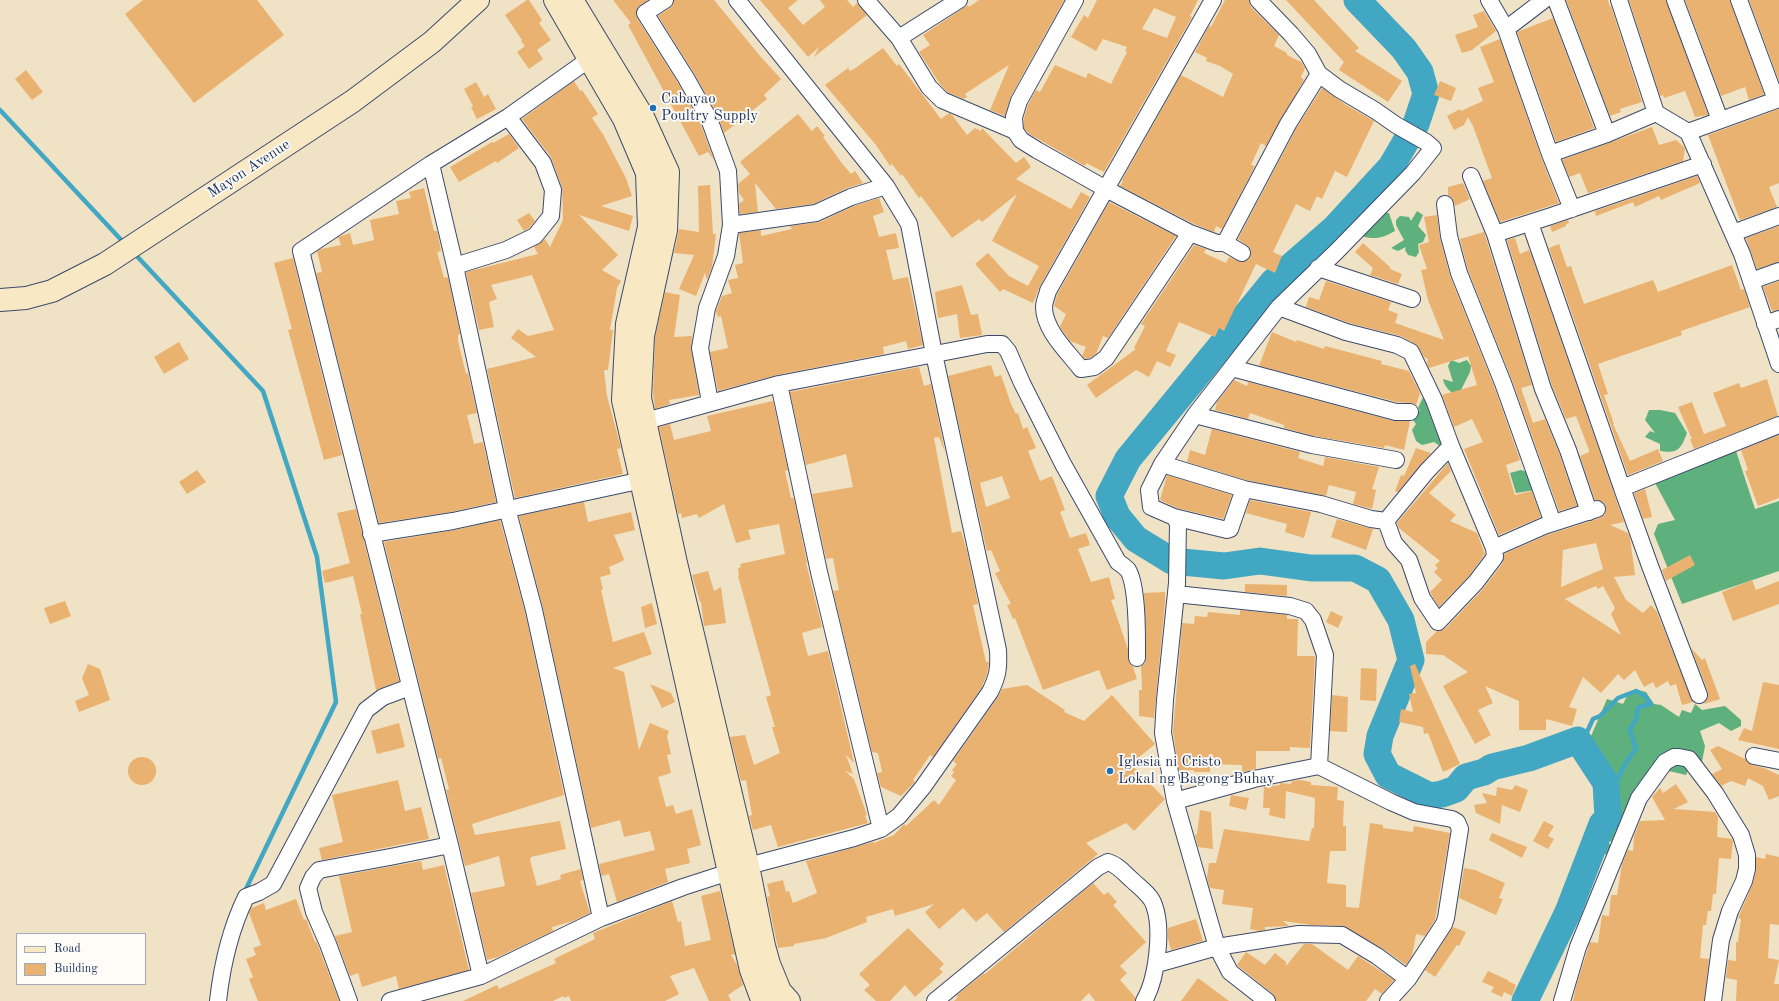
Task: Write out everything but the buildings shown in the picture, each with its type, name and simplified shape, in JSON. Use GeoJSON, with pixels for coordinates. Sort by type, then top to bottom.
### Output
{"type":"FeatureCollection","features":[{"type":"Feature","properties":{"kind":"street","name":"Mayon Avenue"},"geometry":{"type":"LineString","coordinates":[[0,300],[26,298],[52,291],[105,264],[353,101],[432,42],[478,0]]}},
{"type":"Feature","properties":{"kind":"street"},"geometry":{"type":"LineString","coordinates":[[555,0],[643,117],[668,172],[666,230],[643,336],[640,398],[637,424],[739,869],[768,964],[780,990],[789,1001]]}},
{"type":"Feature","properties":{"kind":"street"},"geometry":{"type":"LineString","coordinates":[[572,0],[595,55]]}},
{"type":"Feature","properties":{"kind":"street"},"geometry":{"type":"LineString","coordinates":[[665,0],[645,13],[686,78],[709,119],[728,170],[731,224],[726,256],[708,308],[700,348],[710,402]]}},
{"type":"Feature","properties":{"kind":"street"},"geometry":{"type":"LineString","coordinates":[[390,1001],[481,976],[601,918],[684,887],[739,869],[854,838],[880,829],[900,816],[923,787],[990,692],[999,669],[995,636],[934,354],[909,224],[886,186],[737,0]]}},
{"type":"Feature","properties":{"kind":"street"},"geometry":{"type":"LineString","coordinates":[[866,0],[899,38],[929,87],[942,100],[1015,131]]}},
{"type":"Feature","properties":{"kind":"street"},"geometry":{"type":"LineString","coordinates":[[899,38],[959,0]]}},
{"type":"Feature","properties":{"kind":"street"},"geometry":{"type":"LineString","coordinates":[[1075,0],[1019,101],[1014,117],[1015,131],[1021,140],[1106,189],[1190,233],[1217,243],[1225,243],[1242,253]]}},
{"type":"Feature","properties":{"kind":"street"},"geometry":{"type":"LineString","coordinates":[[1190,233],[1106,358],[1094,367],[1081,369],[1053,333],[1045,317],[1044,305],[1048,291],[1213,0]]}},
{"type":"Feature","properties":{"kind":"street"},"geometry":{"type":"LineString","coordinates":[[1244,489],[1230,529],[1227,530],[1176,520],[1151,507],[1149,490],[1162,464],[1195,415],[1279,307],[1413,173],[1433,149],[1426,142],[1396,125],[1318,74],[1308,54],[1258,0]]}},
{"type":"Feature","properties":{"kind":"street"},"geometry":{"type":"LineString","coordinates":[[1489,0],[1506,29],[1550,154],[1572,209]]}},
{"type":"Feature","properties":{"kind":"street"},"geometry":{"type":"LineString","coordinates":[[1506,29],[1544,0]]}},
{"type":"Feature","properties":{"kind":"street"},"geometry":{"type":"LineString","coordinates":[[1556,0],[1607,134]]}},
{"type":"Feature","properties":{"kind":"street"},"geometry":{"type":"LineString","coordinates":[[1619,0],[1656,113],[1688,132],[1733,233],[1751,281],[1772,322],[1779,364]]}},
{"type":"Feature","properties":{"kind":"street"},"geometry":{"type":"LineString","coordinates":[[1675,0],[1720,120]]}},
{"type":"Feature","properties":{"kind":"street"},"geometry":{"type":"LineString","coordinates":[[1688,132],[1778,100],[1739,0]]}},
{"type":"Feature","properties":{"kind":"street"},"geometry":{"type":"LineString","coordinates":[[481,976],[450,845],[301,251],[431,164],[508,117],[595,55]]}},
{"type":"Feature","properties":{"kind":"street"},"geometry":{"type":"LineString","coordinates":[[1225,243],[1288,124],[1318,74]]}},
{"type":"Feature","properties":{"kind":"street"},"geometry":{"type":"LineString","coordinates":[[1550,154],[1607,134],[1656,113]]}},
{"type":"Feature","properties":{"kind":"street"},"geometry":{"type":"LineString","coordinates":[[455,266],[506,250],[535,236],[551,216],[554,190],[543,163],[508,117]]}},
{"type":"Feature","properties":{"kind":"street"},"geometry":{"type":"LineString","coordinates":[[431,164],[508,508],[534,610],[601,918]]}},
{"type":"Feature","properties":{"kind":"street"},"geometry":{"type":"LineString","coordinates":[[1494,234],[1703,164]]}},
{"type":"Feature","properties":{"kind":"street"},"geometry":{"type":"LineString","coordinates":[[1472,176],[1494,234],[1543,389],[1593,510],[1554,522],[1494,548]]}},
{"type":"Feature","properties":{"kind":"street"},"geometry":{"type":"LineString","coordinates":[[731,224],[816,213],[851,197],[886,186]]}},
{"type":"Feature","properties":{"kind":"street"},"geometry":{"type":"LineString","coordinates":[[1445,204],[1449,236],[1459,274],[1554,522]]}},
{"type":"Feature","properties":{"kind":"street"},"geometry":{"type":"LineString","coordinates":[[1733,233],[1779,216]]}},
{"type":"Feature","properties":{"kind":"street"},"geometry":{"type":"LineString","coordinates":[[1530,223],[1622,488],[1699,695]]}},
{"type":"Feature","properties":{"kind":"street"},"geometry":{"type":"LineString","coordinates":[[1318,268],[1412,298]]}},
{"type":"Feature","properties":{"kind":"street"},"geometry":{"type":"LineString","coordinates":[[1751,281],[1779,271]]}},
{"type":"Feature","properties":{"kind":"street"},"geometry":{"type":"LineString","coordinates":[[1279,307],[1346,332],[1397,345],[1412,352],[1434,400],[1451,446],[1494,548],[1495,557],[1476,582],[1438,622],[1422,598],[1408,560],[1394,543],[1386,520]]}},
{"type":"Feature","properties":{"kind":"street"},"geometry":{"type":"LineString","coordinates":[[637,424],[710,402],[779,384],[987,344],[1002,344],[1008,351],[1022,383],[1063,464],[1118,562],[1128,571],[1133,591],[1137,658]]}},
{"type":"Feature","properties":{"kind":"street"},"geometry":{"type":"LineString","coordinates":[[1232,368],[1396,412],[1410,412]]}},
{"type":"Feature","properties":{"kind":"street"},"geometry":{"type":"LineString","coordinates":[[779,384],[819,572],[880,829]]}},
{"type":"Feature","properties":{"kind":"street"},"geometry":{"type":"LineString","coordinates":[[1195,415],[1312,445],[1396,460]]}},
{"type":"Feature","properties":{"kind":"street"},"geometry":{"type":"LineString","coordinates":[[1622,488],[1779,424]]}},
{"type":"Feature","properties":{"kind":"street"},"geometry":{"type":"LineString","coordinates":[[1386,520],[1427,471],[1451,446]]}},
{"type":"Feature","properties":{"kind":"street"},"geometry":{"type":"LineString","coordinates":[[1162,464],[1244,489],[1321,504],[1371,519],[1386,520]]}},
{"type":"Feature","properties":{"kind":"street"},"geometry":{"type":"LineString","coordinates":[[371,534],[453,521],[508,508],[650,479]]}},
{"type":"Feature","properties":{"kind":"street"},"geometry":{"type":"LineString","coordinates":[[1176,520],[1176,588],[1165,700],[1164,733],[1175,801],[1217,947],[1230,972],[1267,1001]]}},
{"type":"Feature","properties":{"kind":"street"},"geometry":{"type":"LineString","coordinates":[[1176,588],[1290,606],[1306,611],[1313,620],[1324,655],[1319,766]]}},
{"type":"Feature","properties":{"kind":"street"},"geometry":{"type":"LineString","coordinates":[[218,1001],[222,965],[238,914],[246,897],[273,884],[366,710],[383,697],[410,687]]}},
{"type":"Feature","properties":{"kind":"street"},"geometry":{"type":"LineString","coordinates":[[1754,756],[1779,761]]}},
{"type":"Feature","properties":{"kind":"street"},"geometry":{"type":"LineString","coordinates":[[1562,1001],[1578,947],[1639,798],[1665,762],[1674,757],[1679,757],[1689,759],[1715,793],[1741,835],[1747,855],[1747,869],[1744,881],[1730,911],[1721,940],[1713,1001]]}},
{"type":"Feature","properties":{"kind":"street"},"geometry":{"type":"LineString","coordinates":[[1175,801],[1254,779],[1319,766],[1414,812],[1452,819],[1457,822],[1460,829],[1446,918],[1408,979],[1388,1001]]}},
{"type":"Feature","properties":{"kind":"street"},"geometry":{"type":"LineString","coordinates":[[349,1001],[314,912],[308,888],[313,877],[319,870],[450,845]]}},
{"type":"Feature","properties":{"kind":"street"},"geometry":{"type":"LineString","coordinates":[[942,999],[1098,867],[1108,862],[1118,867],[1150,897],[1154,904],[1157,926],[1157,964],[1144,1001]]}},
{"type":"Feature","properties":{"kind":"street"},"geometry":{"type":"LineString","coordinates":[[739,869],[751,970],[764,1001]]}},
{"type":"Feature","properties":{"kind":"street"},"geometry":{"type":"LineString","coordinates":[[1157,964],[1217,947],[1299,934],[1342,935],[1377,956],[1408,979]]}},
{"type":"Feature","properties":{"kind":"green space"},"geometry":{"type":"Polygon","coordinates":[[[1417,211],[1423,215],[1418,226],[1426,235],[1423,242],[1418,244],[1419,252],[1416,257],[1408,255],[1405,250],[1406,247],[1398,251],[1391,248],[1404,240],[1396,225],[1396,220],[1400,216],[1409,217],[1411,221],[1417,211]]]}},
{"type":"Feature","properties":{"kind":"green space"},"geometry":{"type":"Polygon","coordinates":[[[1383,213],[1389,213],[1395,231],[1379,238],[1361,236],[1383,213]]]}},
{"type":"Feature","properties":{"kind":"green space"},"geometry":{"type":"Polygon","coordinates":[[[1451,360],[1459,363],[1467,360],[1471,366],[1470,372],[1458,396],[1448,389],[1443,379],[1453,382],[1448,366],[1451,360]]]}},
{"type":"Feature","properties":{"kind":"green space"},"geometry":{"type":"Polygon","coordinates":[[[1427,389],[1449,424],[1440,446],[1434,442],[1422,445],[1416,441],[1412,430],[1416,424],[1411,418],[1420,410],[1418,408],[1427,389]]]}},
{"type":"Feature","properties":{"kind":"green space"},"geometry":{"type":"Polygon","coordinates":[[[1649,410],[1660,410],[1675,413],[1687,433],[1681,447],[1671,452],[1660,451],[1660,444],[1645,437],[1650,431],[1655,433],[1645,420],[1649,410]]]}},
{"type":"Feature","properties":{"kind":"green space"},"geometry":{"type":"Polygon","coordinates":[[[1736,451],[1755,509],[1779,501],[1779,571],[1682,604],[1654,534],[1658,524],[1675,520],[1654,481],[1685,464],[1736,451]]]}},
{"type":"Feature","properties":{"kind":"green space"},"geometry":{"type":"Polygon","coordinates":[[[1521,470],[1527,472],[1535,490],[1516,493],[1510,473],[1521,470]]]}},
{"type":"Feature","properties":{"kind":"green space"},"geometry":{"type":"Polygon","coordinates":[[[1638,690],[1646,692],[1654,704],[1661,705],[1679,717],[1682,710],[1691,713],[1695,704],[1702,710],[1725,706],[1741,720],[1741,726],[1731,731],[1719,723],[1700,731],[1705,746],[1702,762],[1692,762],[1686,775],[1669,771],[1665,760],[1633,803],[1628,803],[1627,812],[1623,815],[1623,821],[1615,843],[1604,839],[1613,847],[1611,856],[1601,853],[1599,844],[1605,825],[1617,811],[1619,793],[1609,796],[1604,776],[1596,758],[1584,756],[1579,737],[1585,735],[1591,736],[1607,699],[1623,704],[1628,694],[1638,690]]]}},
{"type":"Feature","properties":{"kind":"waterway"},"geometry":{"type":"LineString","coordinates":[[1357,0],[1404,49],[1420,72],[1426,94],[1416,124],[1391,167],[1335,228],[1273,282],[1128,459],[1109,496],[1117,516],[1136,539],[1172,561],[1224,566],[1260,561],[1311,568],[1355,568],[1378,580],[1401,620],[1411,660],[1380,736],[1377,754],[1388,775],[1430,796],[1442,794],[1456,789],[1466,777],[1484,772],[1492,767],[1529,758],[1578,740],[1606,783],[1608,818],[1602,824],[1568,912],[1525,1001]]}},
{"type":"Feature","properties":{"kind":"waterway"},"geometry":{"type":"LineString","coordinates":[[0,110],[125,244]]}},
{"type":"Feature","properties":{"kind":"waterway"},"geometry":{"type":"LineString","coordinates":[[133,252],[263,391],[317,557],[336,702],[244,893]]}},
{"type":"Feature","properties":{"kind":"waterway"},"geometry":{"type":"LineString","coordinates":[[1578,740],[1587,732],[1593,719],[1600,716],[1618,698],[1636,691],[1645,696],[1651,704],[1639,707],[1637,717],[1630,730],[1636,749],[1627,761],[1619,777],[1615,790],[1616,802],[1614,809],[1608,818]]}},
{"type":"Feature","properties":{"kind":"place","name":"Cabayao Poultry Supply"},"geometry":{"type":"Point","coordinates":[653,108]}},
{"type":"Feature","properties":{"kind":"place","name":"Iglesia ni Cristo Lokal ng Bagong Buhay"},"geometry":{"type":"Point","coordinates":[1110,771]}}]}
